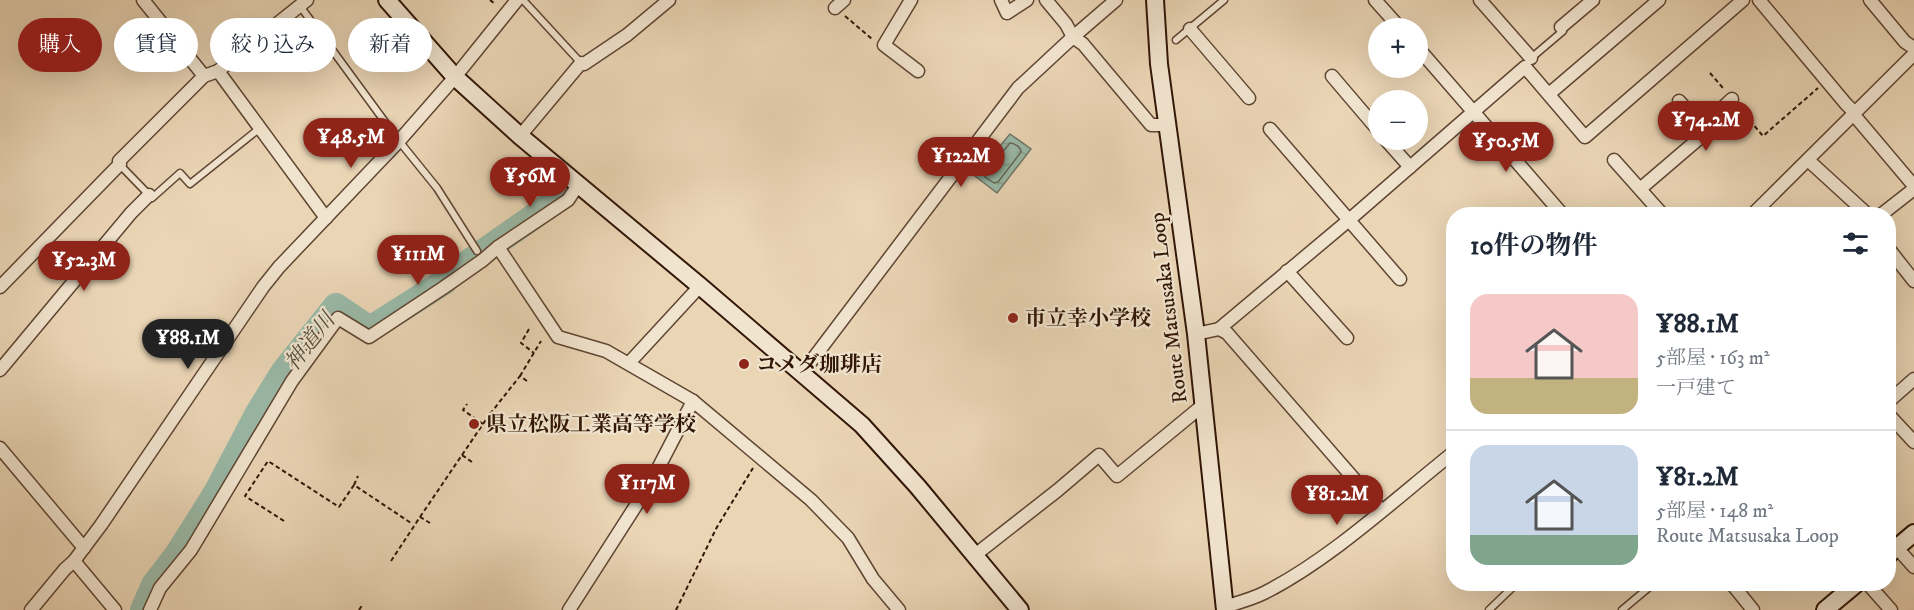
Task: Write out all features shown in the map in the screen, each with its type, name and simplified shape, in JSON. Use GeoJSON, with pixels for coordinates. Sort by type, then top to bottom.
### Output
{"type":"FeatureCollection","features":[{"type":"Feature","properties":{"kind":"street"},"geometry":{"type":"LineString","coordinates":[[143,0],[204,76]]}},
{"type":"Feature","properties":{"kind":"street"},"geometry":{"type":"LineString","coordinates":[[387,0],[455,77],[520,136],[862,425],[1020,610]]}},
{"type":"Feature","properties":{"kind":"street"},"geometry":{"type":"LineString","coordinates":[[31,610],[84,548],[263,287],[279,267],[399,141],[455,77],[517,0]]}},
{"type":"Feature","properties":{"kind":"street"},"geometry":{"type":"LineString","coordinates":[[520,136],[581,63],[584,64],[627,35],[669,0]]}},
{"type":"Feature","properties":{"kind":"street"},"geometry":{"type":"LineString","coordinates":[[911,0],[884,45],[918,71]]}},
{"type":"Feature","properties":{"kind":"street"},"geometry":{"type":"LineString","coordinates":[[1004,1],[1007,13],[1027,0]]}},
{"type":"Feature","properties":{"kind":"street"},"geometry":{"type":"LineString","coordinates":[[1046,0],[1066,24],[1073,37],[1083,44],[1151,125],[1167,125]]}},
{"type":"Feature","properties":{"kind":"street"},"geometry":{"type":"LineString","coordinates":[[802,372],[1018,88],[1116,0]]}},
{"type":"Feature","properties":{"kind":"street","name":"Route Matsusaka Loop"},"geometry":{"type":"LineString","coordinates":[[1155,0],[1167,125],[1196,334],[1225,609]]}},
{"type":"Feature","properties":{"kind":"street"},"geometry":{"type":"LineString","coordinates":[[1375,0],[1391,18]]}},
{"type":"Feature","properties":{"kind":"street"},"geometry":{"type":"LineString","coordinates":[[1480,0],[1528,62],[1549,94],[1585,137],[1743,0]]}},
{"type":"Feature","properties":{"kind":"street"},"geometry":{"type":"LineString","coordinates":[[1561,27],[1593,0]]}},
{"type":"Feature","properties":{"kind":"street"},"geometry":{"type":"LineString","coordinates":[[1549,94],[1659,0]]}},
{"type":"Feature","properties":{"kind":"street"},"geometry":{"type":"LineString","coordinates":[[1759,0],[1914,188],[1891,207]]}},
{"type":"Feature","properties":{"kind":"street"},"geometry":{"type":"LineString","coordinates":[[1870,0],[1905,42],[1914,48]]}},
{"type":"Feature","properties":{"kind":"street"},"geometry":{"type":"LineString","coordinates":[[284,18],[303,3]]}},
{"type":"Feature","properties":{"kind":"street"},"geometry":{"type":"LineString","coordinates":[[1190,29],[1249,98]]}},
{"type":"Feature","properties":{"kind":"street"},"geometry":{"type":"LineString","coordinates":[[1760,207],[1914,54]]}},
{"type":"Feature","properties":{"kind":"street"},"geometry":{"type":"LineString","coordinates":[[1428,60],[1556,207]]}},
{"type":"Feature","properties":{"kind":"street"},"geometry":{"type":"LineString","coordinates":[[1196,334],[1220,329],[1349,220],[1528,62]]}},
{"type":"Feature","properties":{"kind":"street"},"geometry":{"type":"LineString","coordinates":[[0,287],[120,164],[119,161],[204,76],[215,72]]}},
{"type":"Feature","properties":{"kind":"street"},"geometry":{"type":"LineString","coordinates":[[219,72],[326,218]]}},
{"type":"Feature","properties":{"kind":"street"},"geometry":{"type":"LineString","coordinates":[[1332,76],[1368,118]]}},
{"type":"Feature","properties":{"kind":"street"},"geometry":{"type":"LineString","coordinates":[[1701,127],[1732,99]]}},
{"type":"Feature","properties":{"kind":"street"},"geometry":{"type":"LineString","coordinates":[[1640,189],[1702,136],[1701,127],[1679,101]]}},
{"type":"Feature","properties":{"kind":"street"},"geometry":{"type":"LineString","coordinates":[[1270,129],[1400,279]]}},
{"type":"Feature","properties":{"kind":"street"},"geometry":{"type":"LineString","coordinates":[[1395,150],[1410,167]]}},
{"type":"Feature","properties":{"kind":"street"},"geometry":{"type":"LineString","coordinates":[[1614,160],[1656,207]]}},
{"type":"Feature","properties":{"kind":"street"},"geometry":{"type":"LineString","coordinates":[[1808,160],[1859,207]]}},
{"type":"Feature","properties":{"kind":"street"},"geometry":{"type":"LineString","coordinates":[[150,610],[160,588],[191,550],[292,381],[338,318],[369,337],[568,200],[578,184]]}},
{"type":"Feature","properties":{"kind":"street"},"geometry":{"type":"LineString","coordinates":[[0,370],[130,213],[149,195]]}},
{"type":"Feature","properties":{"kind":"street"},"geometry":{"type":"LineString","coordinates":[[498,247],[558,337],[606,351],[693,401],[811,500],[848,538],[873,579],[899,610]]}},
{"type":"Feature","properties":{"kind":"street"},"geometry":{"type":"LineString","coordinates":[[1896,258],[1914,281]]}},
{"type":"Feature","properties":{"kind":"street"},"geometry":{"type":"LineString","coordinates":[[1287,271],[1347,339]]}},
{"type":"Feature","properties":{"kind":"street"},"geometry":{"type":"LineString","coordinates":[[629,363],[700,286]]}},
{"type":"Feature","properties":{"kind":"street"},"geometry":{"type":"LineString","coordinates":[[1220,329],[1227,333],[1381,510]]}},
{"type":"Feature","properties":{"kind":"street"},"geometry":{"type":"LineString","coordinates":[[1896,395],[1914,379]]}},
{"type":"Feature","properties":{"kind":"street"},"geometry":{"type":"LineString","coordinates":[[569,610],[651,482],[693,401]]}},
{"type":"Feature","properties":{"kind":"street"},"geometry":{"type":"LineString","coordinates":[[975,555],[1058,490],[1099,454],[1118,476],[1202,406]]}},
{"type":"Feature","properties":{"kind":"street"},"geometry":{"type":"LineString","coordinates":[[1896,423],[1914,442]]}},
{"type":"Feature","properties":{"kind":"street"},"geometry":{"type":"LineString","coordinates":[[0,448],[84,548]]}},
{"type":"Feature","properties":{"kind":"street"},"geometry":{"type":"LineString","coordinates":[[1225,609],[1262,594],[1324,556],[1446,458]]}},
{"type":"Feature","properties":{"kind":"street"},"geometry":{"type":"LineString","coordinates":[[1896,548],[1914,533]]}},
{"type":"Feature","properties":{"kind":"street"},"geometry":{"type":"LineString","coordinates":[[1896,553],[1914,567]]}},
{"type":"Feature","properties":{"kind":"street"},"geometry":{"type":"LineString","coordinates":[[74,561],[115,610]]}},
{"type":"Feature","properties":{"kind":"street"},"geometry":{"type":"LineString","coordinates":[[1738,591],[1753,610]]}},
{"type":"Feature","properties":{"kind":"street"},"geometry":{"type":"LineString","coordinates":[[1825,610],[1848,591]]}},
{"type":"Feature","properties":{"kind":"street"},"geometry":{"type":"LineString","coordinates":[[1874,591],[1891,610]]}},
{"type":"Feature","properties":{"kind":"lane"},"geometry":{"type":"LineString","coordinates":[[523,0],[581,63]]}},
{"type":"Feature","properties":{"kind":"lane"},"geometry":{"type":"LineString","coordinates":[[1176,40],[1224,0]]}},
{"type":"Feature","properties":{"kind":"lane"},"geometry":{"type":"LineString","coordinates":[[303,3],[399,141],[437,188],[477,251]]}},
{"type":"Feature","properties":{"kind":"lane"},"geometry":{"type":"LineString","coordinates":[[1528,62],[1563,31],[1561,27]]}},
{"type":"Feature","properties":{"kind":"lane"},"geometry":{"type":"LineString","coordinates":[[120,164],[152,198],[180,173],[190,184],[260,128]]}},
{"type":"Feature","properties":{"kind":"lane"},"geometry":{"type":"LineString","coordinates":[[1489,610],[1509,591]]}},
{"type":"Feature","properties":{"kind":"lane"},"geometry":{"type":"LineString","coordinates":[[1622,610],[1645,591]]}},
{"type":"Feature","properties":{"kind":"path"},"geometry":{"type":"LineString","coordinates":[[839,4],[875,41]]}},
{"type":"Feature","properties":{"kind":"path"},"geometry":{"type":"LineString","coordinates":[[1710,73],[1763,136],[1827,81]]}},
{"type":"Feature","properties":{"kind":"path"},"geometry":{"type":"LineString","coordinates":[[529,329],[521,343],[534,353]]}},
{"type":"Feature","properties":{"kind":"path"},"geometry":{"type":"LineString","coordinates":[[391,561],[483,424],[520,376],[541,340]]}},
{"type":"Feature","properties":{"kind":"path"},"geometry":{"type":"LineString","coordinates":[[520,376],[527,381]]}},
{"type":"Feature","properties":{"kind":"path"},"geometry":{"type":"LineString","coordinates":[[467,404],[463,410],[483,424]]}},
{"type":"Feature","properties":{"kind":"path"},"geometry":{"type":"LineString","coordinates":[[490,414],[500,419]]}},
{"type":"Feature","properties":{"kind":"path"},"geometry":{"type":"LineString","coordinates":[[462,455],[472,462]]}},
{"type":"Feature","properties":{"kind":"path"},"geometry":{"type":"LineString","coordinates":[[676,610],[717,527],[760,456]]}},
{"type":"Feature","properties":{"kind":"path"},"geometry":{"type":"LineString","coordinates":[[284,521],[245,496],[268,461],[339,507],[358,476]]}},
{"type":"Feature","properties":{"kind":"path"},"geometry":{"type":"LineString","coordinates":[[354,484],[411,523]]}},
{"type":"Feature","properties":{"kind":"path"},"geometry":{"type":"LineString","coordinates":[[420,517],[430,523]]}},
{"type":"Feature","properties":{"kind":"path"},"geometry":{"type":"LineString","coordinates":[[359,610],[363,604]]}},
{"type":"Feature","properties":{"kind":"water"},"geometry":{"type":"Polygon","coordinates":[[[1010,134],[1031,149],[997,193],[975,176],[1010,134]]]}},
{"type":"Feature","properties":{"kind":"waterway","name":"神道川"},"geometry":{"type":"LineString","coordinates":[[143,610],[154,585],[177,555],[216,493],[258,413],[284,371],[336,306],[370,329],[444,282],[449,276],[560,198]]}},
{"type":"Feature","properties":{"kind":"place","name":"市立幸小学校"},"geometry":{"type":"Point","coordinates":[1013,318]}},
{"type":"Feature","properties":{"kind":"place","name":"コメダ珈琲店"},"geometry":{"type":"Point","coordinates":[744,364]}},
{"type":"Feature","properties":{"kind":"place","name":"県立松阪工業高等学校"},"geometry":{"type":"Point","coordinates":[474,424]}}]}
